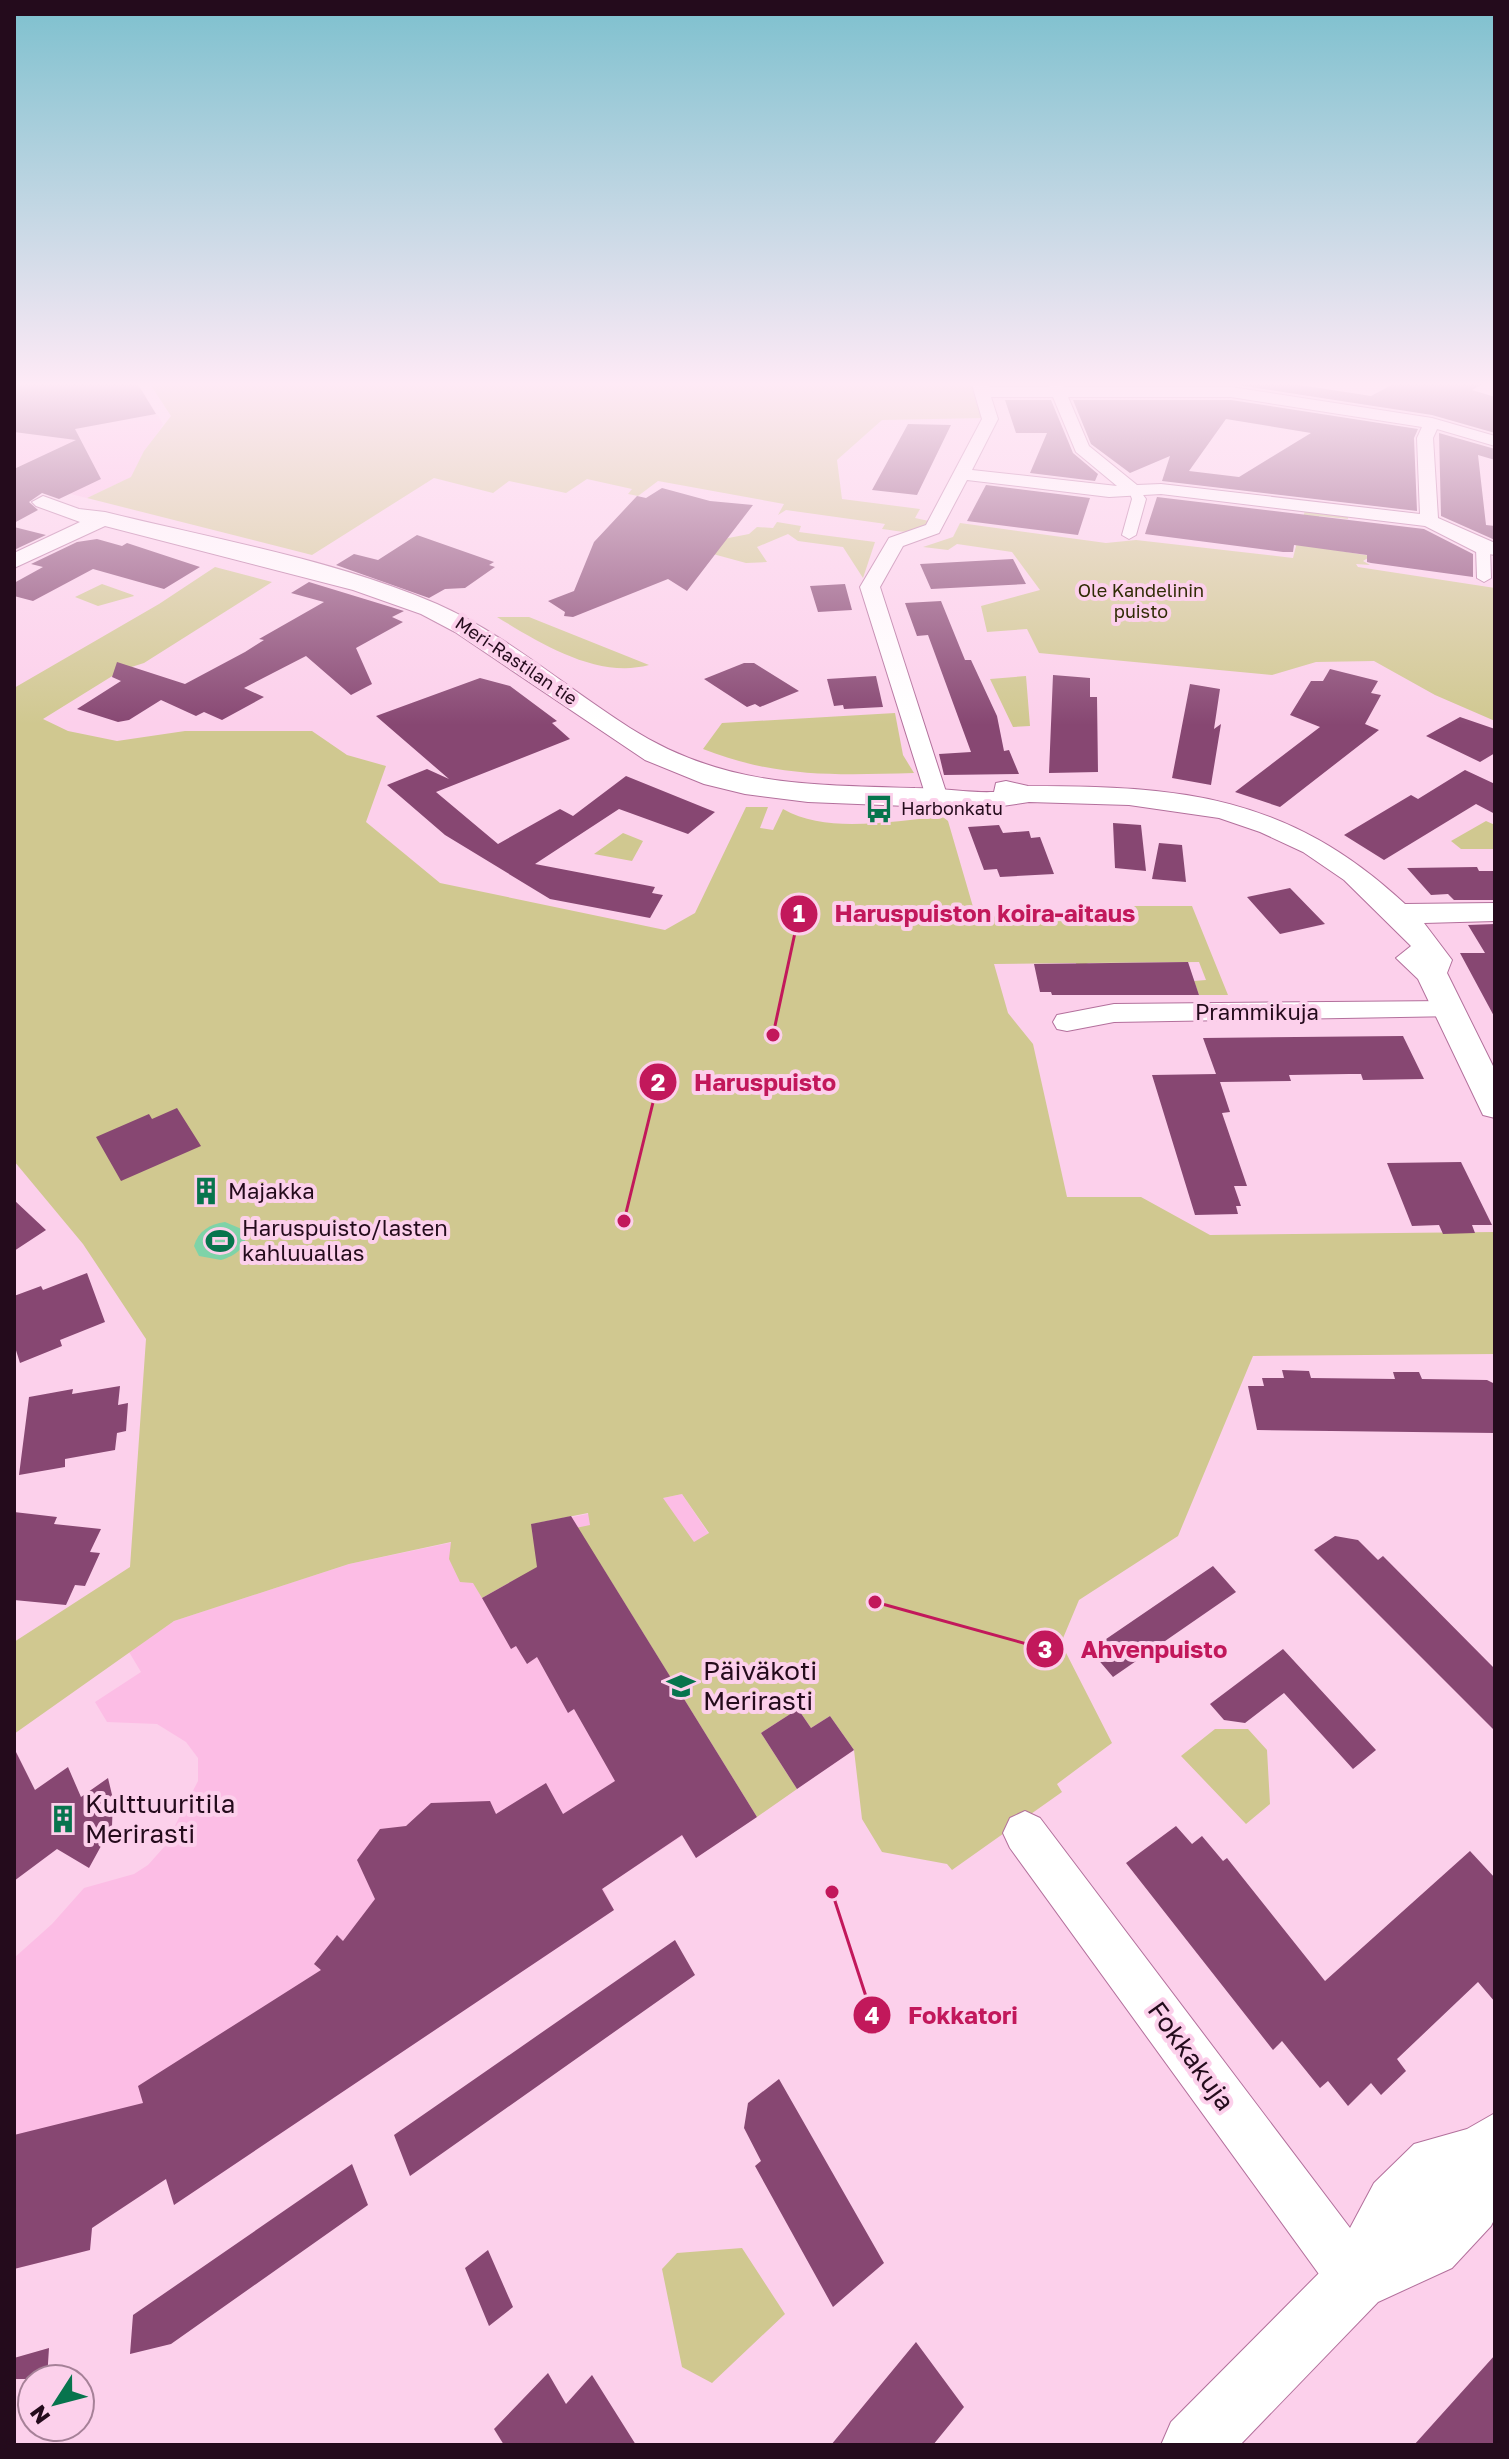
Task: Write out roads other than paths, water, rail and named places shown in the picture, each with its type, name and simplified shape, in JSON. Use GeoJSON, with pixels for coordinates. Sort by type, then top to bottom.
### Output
{"type":"FeatureCollection","features":[{"type":"Feature","properties":{"kind":"street"},"geometry":{"type":"LineString","coordinates":[[935,795],[870,587],[896,542],[933,529],[951,496]]}},
{"type":"Feature","properties":{"kind":"street"},"geometry":{"type":"LineString","coordinates":[[1129,535],[1139,499],[1137,496]]}},
{"type":"Feature","properties":{"kind":"street"},"geometry":{"type":"LineString","coordinates":[[1218,496],[1429,521],[1489,548],[1484,578]]}},
{"type":"Feature","properties":{"kind":"street"},"geometry":{"type":"LineString","coordinates":[[1428,496],[1429,521]]}},
{"type":"Feature","properties":{"kind":"street","name":"Meri-Rastilan tie"},"geometry":{"type":"LineString","coordinates":[[36,500],[367,587],[437,612],[502,648],[632,741],[698,772],[746,786],[804,795],[935,795],[995,801],[1028,794],[1146,795],[1236,813],[1288,833],[1363,879],[1397,914],[1403,942],[1414,961],[1431,973],[1495,1106]]}},
{"type":"Feature","properties":{"kind":"street"},"geometry":{"type":"LineString","coordinates":[[14,561],[90,516]]}},
{"type":"Feature","properties":{"kind":"street"},"geometry":{"type":"LineString","coordinates":[[1397,914],[1495,912]]}},
{"type":"Feature","properties":{"kind":"street","name":"Prammikuja"},"geometry":{"type":"LineString","coordinates":[[1067,1022],[1114,1013],[1448,1010]]}},
{"type":"Feature","properties":{"kind":"street","name":"Fokkakuja"},"geometry":{"type":"LineString","coordinates":[[1025,1833],[1356,2280]]}},
{"type":"Feature","properties":{"kind":"street"},"geometry":{"type":"LineString","coordinates":[[1194,2445],[1356,2280],[1430,2246],[1470,2205],[1489,2150]]}},
{"type":"Feature","properties":{"kind":"place","name":"Harbonkatu"},"geometry":{"type":"Point","coordinates":[879,809]}},
{"type":"Feature","properties":{"kind":"place","name":"Haruspuiston koira-aitaus"},"geometry":{"type":"Point","coordinates":[773,1035]}},
{"type":"Feature","properties":{"kind":"place","name":"Majakka"},"geometry":{"type":"Point","coordinates":[206,1191]}},
{"type":"Feature","properties":{"kind":"place","name":"Haruspuisto"},"geometry":{"type":"Point","coordinates":[624,1221]}},
{"type":"Feature","properties":{"kind":"place","name":"Haruspuisto/lasten kahluuallas"},"geometry":{"type":"Point","coordinates":[220,1241]}},
{"type":"Feature","properties":{"kind":"place","name":"Ahvenpuisto"},"geometry":{"type":"Point","coordinates":[875,1602]}},
{"type":"Feature","properties":{"kind":"place","name":"Päiväkoti Merirasti"},"geometry":{"type":"Point","coordinates":[681,1686]}},
{"type":"Feature","properties":{"kind":"place","name":"Kulttuuritila Merirasti"},"geometry":{"type":"Point","coordinates":[63,1819]}},
{"type":"Feature","properties":{"kind":"place","name":"Fokkatori"},"geometry":{"type":"Point","coordinates":[832,1892]}},
{"type":"Feature","properties":{"kind":"park label","name":"Ole Kandelinin puisto"},"geometry":{"type":"Point","coordinates":[1141,601]}}]}
